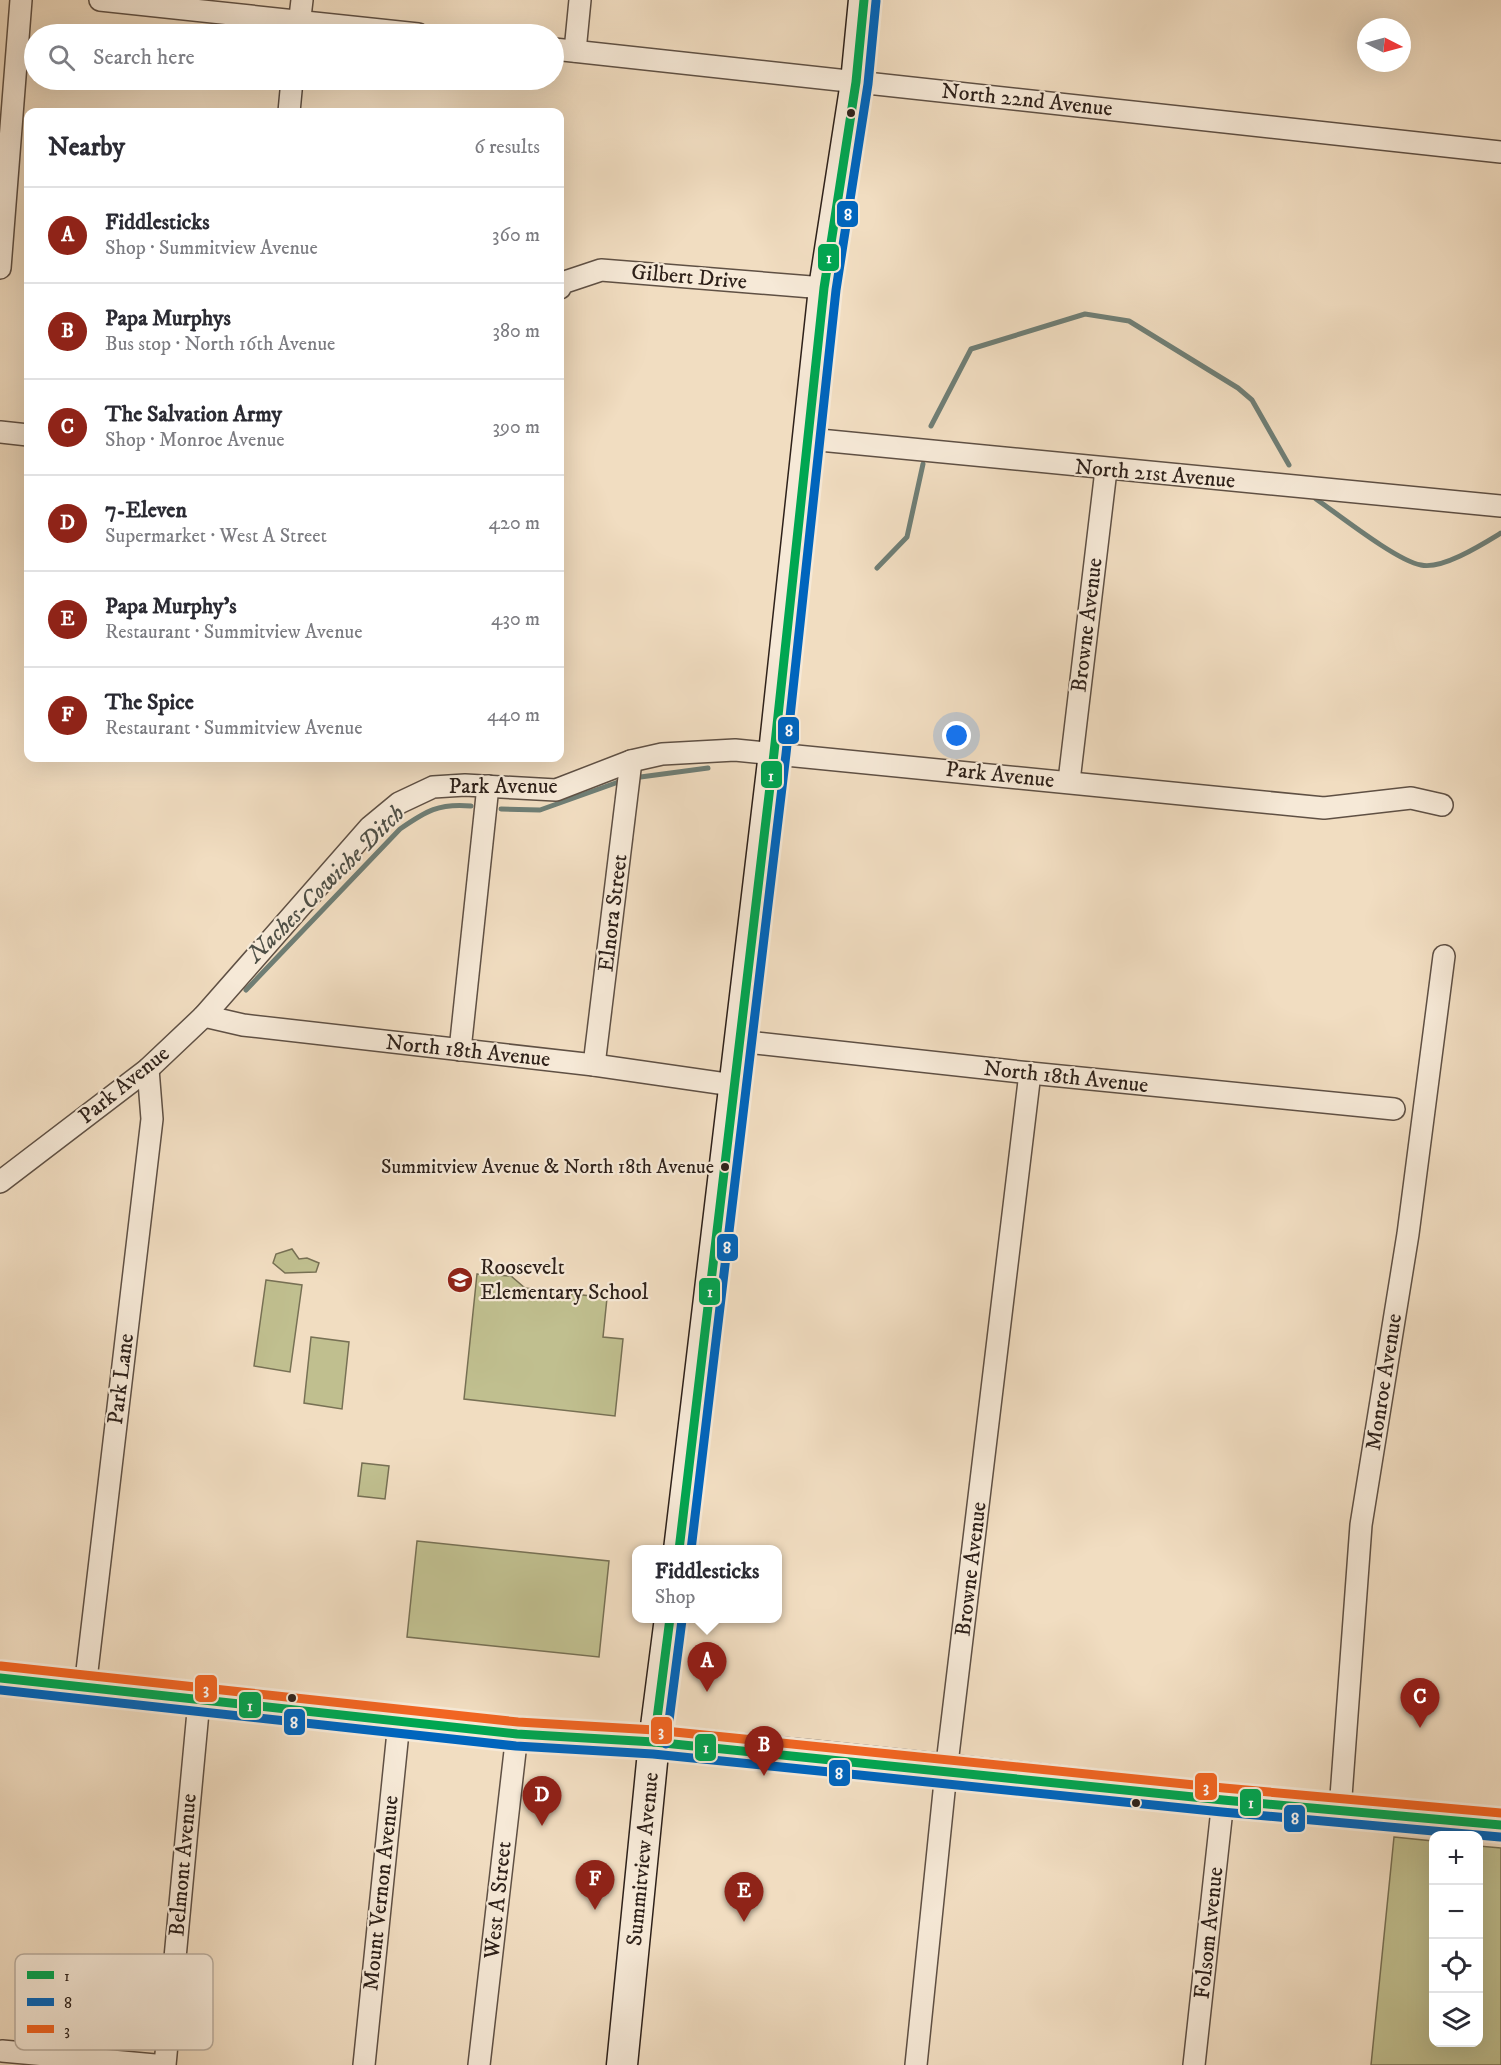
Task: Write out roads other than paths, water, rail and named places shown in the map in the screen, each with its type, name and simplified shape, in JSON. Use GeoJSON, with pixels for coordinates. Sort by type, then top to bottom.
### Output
{"type":"FeatureCollection","features":[{"type":"Feature","properties":{"kind":"main road"},"geometry":{"type":"LineString","coordinates":[[680,1545],[774,753],[824,288],[856,82],[864,0]]}},
{"type":"Feature","properties":{"kind":"main road","name":"Summitview Avenue"},"geometry":{"type":"LineString","coordinates":[[622,2065],[654,1742],[669,1623]]}},
{"type":"Feature","properties":{"kind":"main road"},"geometry":{"type":"LineString","coordinates":[[0,1677],[198,1701],[517,1734],[654,1742],[1223,1800],[1501,1825]]}},
{"type":"Feature","properties":{"kind":"street"},"geometry":{"type":"LineString","coordinates":[[0,268],[21,0]]}},
{"type":"Feature","properties":{"kind":"street"},"geometry":{"type":"LineString","coordinates":[[100,0],[271,24]]}},
{"type":"Feature","properties":{"kind":"street"},"geometry":{"type":"LineString","coordinates":[[299,24],[302,0]]}},
{"type":"Feature","properties":{"kind":"street"},"geometry":{"type":"LineString","coordinates":[[564,50],[580,0]]}},
{"type":"Feature","properties":{"kind":"street","name":"North 22nd Avenue"},"geometry":{"type":"LineString","coordinates":[[564,50],[1501,152]]}},
{"type":"Feature","properties":{"kind":"street"},"geometry":{"type":"LineString","coordinates":[[288,108],[291,90]]}},
{"type":"Feature","properties":{"kind":"street","name":"Gilbert Drive"},"geometry":{"type":"LineString","coordinates":[[564,282],[601,270],[824,288]]}},
{"type":"Feature","properties":{"kind":"street"},"geometry":{"type":"LineString","coordinates":[[0,432],[24,435]]}},
{"type":"Feature","properties":{"kind":"street","name":"North 21st Avenue"},"geometry":{"type":"LineString","coordinates":[[809,439],[1106,470],[1501,506]]}},
{"type":"Feature","properties":{"kind":"street","name":"Browne Avenue"},"geometry":{"type":"LineString","coordinates":[[1069,781],[1106,470]]}},
{"type":"Feature","properties":{"kind":"street","name":"Park Avenue"},"geometry":{"type":"LineString","coordinates":[[0,1182],[148,1069],[204,1016],[370,827],[399,803],[433,787],[488,786],[556,790],[630,773],[662,754],[702,750],[774,753],[1324,808],[1411,798],[1442,805]]}},
{"type":"Feature","properties":{"kind":"street","name":"Elnora Street"},"geometry":{"type":"LineString","coordinates":[[594,1065],[630,773]]}},
{"type":"Feature","properties":{"kind":"street"},"geometry":{"type":"LineString","coordinates":[[460,1050],[488,786]]}},
{"type":"Feature","properties":{"kind":"street","name":"Monroe Avenue"},"geometry":{"type":"LineString","coordinates":[[1340,1810],[1361,1525],[1408,1234],[1444,956]]}},
{"type":"Feature","properties":{"kind":"street","name":"North 18th Avenue"},"geometry":{"type":"LineString","coordinates":[[204,1016],[243,1025],[594,1065],[733,1085]]}},
{"type":"Feature","properties":{"kind":"street","name":"North 18th Avenue"},"geometry":{"type":"LineString","coordinates":[[738,1041],[1394,1109]]}},
{"type":"Feature","properties":{"kind":"street","name":"Park Lane"},"geometry":{"type":"LineString","coordinates":[[85,1688],[152,1119],[148,1069]]}},
{"type":"Feature","properties":{"kind":"street","name":"Browne Avenue"},"geometry":{"type":"LineString","coordinates":[[916,2065],[946,1772],[1030,1073]]}},
{"type":"Feature","properties":{"kind":"street","name":"Belmont Avenue"},"geometry":{"type":"LineString","coordinates":[[175,1954],[198,1701]]}},
{"type":"Feature","properties":{"kind":"street","name":"Mount Vernon Avenue"},"geometry":{"type":"LineString","coordinates":[[364,2065],[399,1722]]}},
{"type":"Feature","properties":{"kind":"street","name":"West A Street"},"geometry":{"type":"LineString","coordinates":[[479,2065],[517,1734]]}},
{"type":"Feature","properties":{"kind":"street","name":"Folsom Avenue"},"geometry":{"type":"LineString","coordinates":[[1194,2065],[1223,1800]]}},
{"type":"Feature","properties":{"kind":"street"},"geometry":{"type":"LineString","coordinates":[[2,2050],[155,2065]]}},
{"type":"Feature","properties":{"kind":"street","name":"Belmont Avenue"},"geometry":{"type":"LineString","coordinates":[[165,2065],[166,2050]]}},
{"type":"Feature","properties":{"kind":"waterway","name":"Naches-Cowiche Ditch"},"geometry":{"type":"LineString","coordinates":[[931,426],[971,349],[1085,314],[1129,321],[1238,388],[1252,400],[1289,465]]}},
{"type":"Feature","properties":{"kind":"waterway","name":"Naches-Cowiche Ditch"},"geometry":{"type":"LineString","coordinates":[[877,568],[907,537],[923,464]]}},
{"type":"Feature","properties":{"kind":"waterway","name":"Naches-Cowiche Ditch"},"geometry":{"type":"LineString","coordinates":[[1316,499],[1383,547],[1421,565],[1430,566],[1451,560],[1501,533]]}},
{"type":"Feature","properties":{"kind":"waterway","name":"Naches-Cowiche Ditch"},"geometry":{"type":"LineString","coordinates":[[633,778],[708,768]]}},
{"type":"Feature","properties":{"kind":"waterway","name":"Naches-Cowiche Ditch"},"geometry":{"type":"LineString","coordinates":[[501,809],[540,810],[624,780]]}},
{"type":"Feature","properties":{"kind":"waterway","name":"Naches-Cowiche Ditch"},"geometry":{"type":"LineString","coordinates":[[246,990],[400,829],[418,817],[441,807],[471,806]]}},
{"type":"Feature","properties":{"kind":"place","name":"Summitview Avenue & North 18th Avenue"},"geometry":{"type":"Point","coordinates":[725,1167]}},
{"type":"Feature","properties":{"kind":"place","name":"Roosevelt Elementary School"},"geometry":{"type":"Point","coordinates":[460,1280]}},
{"type":"Feature","properties":{"kind":"place","name":"Fiddlesticks"},"geometry":{"type":"Point","coordinates":[707,1692]}},
{"type":"Feature","properties":{"kind":"place","name":"The Salvation Army"},"geometry":{"type":"Point","coordinates":[1420,1728]}},
{"type":"Feature","properties":{"kind":"place","name":"Papa Murphys"},"geometry":{"type":"Point","coordinates":[764,1776]}},
{"type":"Feature","properties":{"kind":"place","name":"7-Eleven"},"geometry":{"type":"Point","coordinates":[542,1826]}},
{"type":"Feature","properties":{"kind":"place","name":"The Spice"},"geometry":{"type":"Point","coordinates":[595,1910]}},
{"type":"Feature","properties":{"kind":"place","name":"Papa Murphy's"},"geometry":{"type":"Point","coordinates":[744,1922]}}]}
